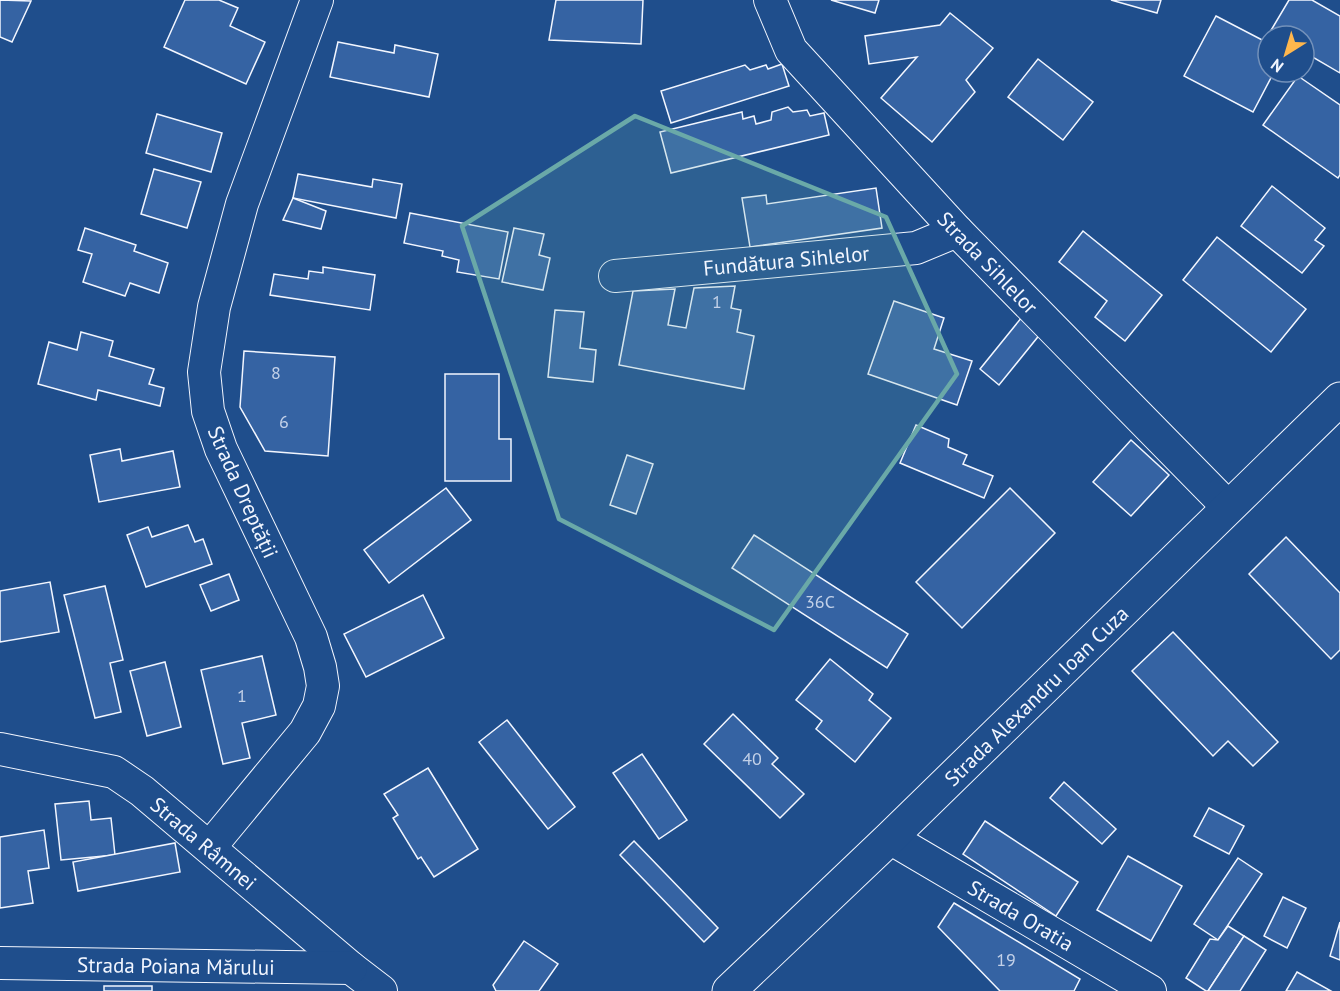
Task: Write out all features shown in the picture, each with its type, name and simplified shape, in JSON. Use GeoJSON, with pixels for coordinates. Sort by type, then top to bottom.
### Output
{"type":"FeatureCollection","features":[{"type":"Feature","properties":{"kind":"main road","name":"Strada Alexandru Ioan Cuza"},"geometry":{"type":"LineString","coordinates":[[729,991],[890,838],[1340,399]]}},
{"type":"Feature","properties":{"kind":"street","name":"Strada Dreptății"},"geometry":{"type":"LineString","coordinates":[[210,847],[305,732],[320,706],[323,686],[311,637],[221,449],[208,411],[204,372],[214,307],[242,204],[317,0]]}},
{"type":"Feature","properties":{"kind":"street","name":"Strada Sihlelor"},"geometry":{"type":"LineString","coordinates":[[770,0],[791,50],[957,231],[1228,507]]}},
{"type":"Feature","properties":{"kind":"street","name":"Fundătura Sihlelor"},"geometry":{"type":"LineString","coordinates":[[615,276],[916,248],[957,231]]}},
{"type":"Feature","properties":{"kind":"street","name":"Strada Râmnei"},"geometry":{"type":"LineString","coordinates":[[0,749],[114,772],[142,791],[381,991]]}},
{"type":"Feature","properties":{"kind":"street","name":"Strada Oratia"},"geometry":{"type":"LineString","coordinates":[[890,838],[1150,991]]}},
{"type":"Feature","properties":{"kind":"street","name":"Strada Poiana Mărului"},"geometry":{"type":"LineString","coordinates":[[0,963],[351,968]]}},
{"type":"Feature","properties":{"kind":"highlighted area"},"geometry":{"type":"Polygon","coordinates":[[[635,116],[886,217],[957,374],[774,630],[559,519],[462,226],[635,116]]]}},
{"type":"Feature","properties":{"kind":"building"},"geometry":{"type":"Polygon","coordinates":[[[0,0],[31,1],[12,42],[0,37],[0,0]]]}},
{"type":"Feature","properties":{"kind":"building"},"geometry":{"type":"Polygon","coordinates":[[[185,0],[219,0],[238,8],[230,26],[265,42],[246,84],[164,47],[185,0]]]}},
{"type":"Feature","properties":{"kind":"building"},"geometry":{"type":"Polygon","coordinates":[[[556,0],[643,0],[641,44],[549,40],[556,0]]]}},
{"type":"Feature","properties":{"kind":"building"},"geometry":{"type":"Polygon","coordinates":[[[831,0],[879,0],[875,13],[831,0]]]}},
{"type":"Feature","properties":{"kind":"building"},"geometry":{"type":"Polygon","coordinates":[[[1111,0],[1161,0],[1157,13],[1111,0]]]}},
{"type":"Feature","properties":{"kind":"building"},"geometry":{"type":"Polygon","coordinates":[[[1289,0],[1312,0],[1340,16],[1340,73],[1316,59],[1316,24],[1275,24],[1289,0]]]}},
{"type":"Feature","properties":{"kind":"building"},"geometry":{"type":"Polygon","coordinates":[[[950,13],[993,48],[966,80],[975,92],[932,142],[881,98],[917,57],[869,64],[865,36],[940,25],[950,13]]]}},
{"type":"Feature","properties":{"kind":"building"},"geometry":{"type":"Polygon","coordinates":[[[1216,16],[1256,37],[1256,84],[1268,84],[1253,112],[1184,76],[1216,16]]]}},
{"type":"Feature","properties":{"kind":"building"},"geometry":{"type":"Polygon","coordinates":[[[338,42],[394,53],[395,45],[438,54],[429,97],[330,77],[338,42]]]}},
{"type":"Feature","properties":{"kind":"building"},"geometry":{"type":"Polygon","coordinates":[[[1038,59],[1093,102],[1063,140],[1008,97],[1038,59]]]}},
{"type":"Feature","properties":{"kind":"building"},"geometry":{"type":"Polygon","coordinates":[[[782,64],[789,86],[671,123],[661,91],[745,65],[750,70],[766,65],[768,69],[782,64]]]}},
{"type":"Feature","properties":{"kind":"building"},"geometry":{"type":"Polygon","coordinates":[[[1292,84],[1310,84],[1340,105],[1340,175],[1338,178],[1263,125],[1292,84]]]}},
{"type":"Feature","properties":{"kind":"building"},"geometry":{"type":"Polygon","coordinates":[[[788,107],[793,112],[807,110],[810,116],[824,113],[829,135],[671,173],[660,132],[742,112],[743,119],[754,116],[756,124],[771,120],[772,112],[788,107]]]}},
{"type":"Feature","properties":{"kind":"building"},"geometry":{"type":"Polygon","coordinates":[[[157,114],[222,133],[211,172],[146,153],[157,114]]]}},
{"type":"Feature","properties":{"kind":"building"},"geometry":{"type":"Polygon","coordinates":[[[154,169],[201,182],[187,228],[141,214],[154,169]]]}},
{"type":"Feature","properties":{"kind":"building"},"geometry":{"type":"Polygon","coordinates":[[[298,174],[372,187],[373,179],[402,184],[396,218],[293,198],[298,174]]]}},
{"type":"Feature","properties":{"kind":"building"},"geometry":{"type":"Polygon","coordinates":[[[1272,186],[1325,228],[1315,240],[1324,246],[1302,273],[1241,226],[1272,186]]]}},
{"type":"Feature","properties":{"kind":"building"},"geometry":{"type":"Polygon","coordinates":[[[876,188],[882,228],[750,247],[742,198],[766,195],[767,204],[876,188]]]}},
{"type":"Feature","properties":{"kind":"building"},"geometry":{"type":"Polygon","coordinates":[[[293,198],[326,211],[321,229],[283,220],[293,198]]]}},
{"type":"Feature","properties":{"kind":"building"},"geometry":{"type":"Polygon","coordinates":[[[410,213],[508,232],[499,279],[457,272],[459,260],[442,256],[443,251],[404,243],[410,213]]]}},
{"type":"Feature","properties":{"kind":"building"},"geometry":{"type":"Polygon","coordinates":[[[85,228],[136,245],[134,251],[168,263],[159,293],[130,283],[125,296],[83,282],[92,254],[78,250],[85,228]]]}},
{"type":"Feature","properties":{"kind":"building"},"geometry":{"type":"Polygon","coordinates":[[[514,228],[544,234],[539,255],[550,258],[543,290],[502,282],[514,228]]]}},
{"type":"Feature","properties":{"kind":"building"},"geometry":{"type":"Polygon","coordinates":[[[1083,231],[1162,295],[1125,341],[1095,317],[1107,301],[1059,262],[1083,231]]]}},
{"type":"Feature","properties":{"kind":"building"},"geometry":{"type":"Polygon","coordinates":[[[1217,237],[1306,309],[1271,352],[1183,280],[1217,237]]]}},
{"type":"Feature","properties":{"kind":"building"},"geometry":{"type":"Polygon","coordinates":[[[323,267],[375,275],[370,310],[270,295],[274,274],[308,279],[309,271],[323,273],[323,267]]]}},
{"type":"Feature","properties":{"kind":"building"},"geometry":{"type":"Polygon","coordinates":[[[735,286],[731,308],[741,310],[737,332],[754,336],[744,389],[619,365],[633,291],[675,289],[668,325],[686,328],[694,288],[735,286]]]}},
{"type":"Feature","properties":{"kind":"building"},"geometry":{"type":"Polygon","coordinates":[[[894,301],[944,318],[934,349],[972,361],[957,405],[868,374],[894,301]]]}},
{"type":"Feature","properties":{"kind":"building"},"geometry":{"type":"Polygon","coordinates":[[[555,310],[584,312],[580,348],[596,350],[593,382],[548,377],[555,310]]]}},
{"type":"Feature","properties":{"kind":"building"},"geometry":{"type":"Polygon","coordinates":[[[1022,317],[1041,333],[999,385],[980,369],[1022,317]]]}},
{"type":"Feature","properties":{"kind":"building"},"geometry":{"type":"Polygon","coordinates":[[[81,332],[113,341],[109,356],[154,369],[149,384],[164,388],[160,406],[98,390],[96,400],[38,384],[49,342],[77,350],[81,332]]]}},
{"type":"Feature","properties":{"kind":"building"},"geometry":{"type":"Polygon","coordinates":[[[244,351],[335,357],[328,456],[265,451],[240,407],[244,351]]]}},
{"type":"Feature","properties":{"kind":"building"},"geometry":{"type":"Polygon","coordinates":[[[445,374],[499,374],[499,439],[511,439],[511,481],[445,481],[445,374]]]}},
{"type":"Feature","properties":{"kind":"building"},"geometry":{"type":"Polygon","coordinates":[[[916,425],[949,439],[948,447],[967,455],[963,464],[993,476],[984,498],[900,463],[916,425]]]}},
{"type":"Feature","properties":{"kind":"building"},"geometry":{"type":"Polygon","coordinates":[[[1131,440],[1169,475],[1131,516],[1093,482],[1131,440]]]}},
{"type":"Feature","properties":{"kind":"building"},"geometry":{"type":"Polygon","coordinates":[[[120,449],[122,461],[173,451],[180,487],[99,502],[90,455],[120,449]]]}},
{"type":"Feature","properties":{"kind":"building"},"geometry":{"type":"Polygon","coordinates":[[[627,455],[653,464],[636,514],[610,505],[627,455]]]}},
{"type":"Feature","properties":{"kind":"building"},"geometry":{"type":"Polygon","coordinates":[[[446,488],[471,520],[389,583],[364,550],[446,488]]]}},
{"type":"Feature","properties":{"kind":"building"},"geometry":{"type":"Polygon","coordinates":[[[1010,488],[1055,533],[962,628],[916,582],[1010,488]]]}},
{"type":"Feature","properties":{"kind":"building"},"geometry":{"type":"Polygon","coordinates":[[[188,525],[195,542],[203,539],[212,564],[146,587],[127,535],[148,527],[152,537],[188,525]]]}},
{"type":"Feature","properties":{"kind":"building"},"geometry":{"type":"Polygon","coordinates":[[[754,535],[908,634],[887,668],[732,568],[754,535]]]}},
{"type":"Feature","properties":{"kind":"building"},"geometry":{"type":"Polygon","coordinates":[[[1286,537],[1340,593],[1340,650],[1331,659],[1249,574],[1286,537]]]}},
{"type":"Feature","properties":{"kind":"building"},"geometry":{"type":"Polygon","coordinates":[[[229,574],[239,600],[211,611],[200,585],[229,574]]]}},
{"type":"Feature","properties":{"kind":"building"},"geometry":{"type":"Polygon","coordinates":[[[50,582],[59,632],[0,642],[0,591],[50,582]]]}},
{"type":"Feature","properties":{"kind":"building"},"geometry":{"type":"Polygon","coordinates":[[[105,586],[123,660],[110,663],[121,712],[95,718],[64,595],[105,586]]]}},
{"type":"Feature","properties":{"kind":"building"},"geometry":{"type":"Polygon","coordinates":[[[423,595],[444,638],[366,677],[344,634],[423,595]]]}},
{"type":"Feature","properties":{"kind":"building"},"geometry":{"type":"Polygon","coordinates":[[[1173,632],[1278,742],[1253,766],[1228,741],[1213,756],[1132,671],[1173,632]]]}},
{"type":"Feature","properties":{"kind":"building"},"geometry":{"type":"Polygon","coordinates":[[[262,656],[276,715],[242,723],[250,758],[223,764],[201,670],[262,656]]]}},
{"type":"Feature","properties":{"kind":"building"},"geometry":{"type":"Polygon","coordinates":[[[830,659],[873,694],[869,700],[891,718],[855,762],[816,729],[822,721],[796,700],[830,659]]]}},
{"type":"Feature","properties":{"kind":"building"},"geometry":{"type":"Polygon","coordinates":[[[165,662],[181,727],[147,736],[130,671],[165,662]]]}},
{"type":"Feature","properties":{"kind":"building"},"geometry":{"type":"Polygon","coordinates":[[[733,714],[778,758],[772,764],[804,794],[780,818],[704,744],[733,714]]]}},
{"type":"Feature","properties":{"kind":"building"},"geometry":{"type":"Polygon","coordinates":[[[507,720],[575,807],[548,829],[479,742],[507,720]]]}},
{"type":"Feature","properties":{"kind":"building"},"geometry":{"type":"Polygon","coordinates":[[[642,754],[687,820],[659,839],[613,773],[642,754]]]}},
{"type":"Feature","properties":{"kind":"building"},"geometry":{"type":"Polygon","coordinates":[[[428,768],[478,849],[434,877],[421,857],[418,859],[393,818],[398,815],[384,794],[428,768]]]}},
{"type":"Feature","properties":{"kind":"building"},"geometry":{"type":"Polygon","coordinates":[[[1064,782],[1116,829],[1102,844],[1050,798],[1064,782]]]}},
{"type":"Feature","properties":{"kind":"building"},"geometry":{"type":"Polygon","coordinates":[[[89,801],[91,820],[111,818],[115,855],[61,860],[55,804],[89,801]]]}},
{"type":"Feature","properties":{"kind":"building"},"geometry":{"type":"Polygon","coordinates":[[[1209,808],[1244,826],[1229,854],[1194,836],[1209,808]]]}},
{"type":"Feature","properties":{"kind":"building"},"geometry":{"type":"Polygon","coordinates":[[[985,821],[1078,882],[1056,916],[963,854],[985,821]]]}},
{"type":"Feature","properties":{"kind":"building"},"geometry":{"type":"Polygon","coordinates":[[[44,830],[49,868],[28,871],[33,903],[0,908],[0,837],[44,830]]]}},
{"type":"Feature","properties":{"kind":"building"},"geometry":{"type":"Polygon","coordinates":[[[634,841],[718,928],[704,942],[620,855],[634,841]]]}},
{"type":"Feature","properties":{"kind":"building"},"geometry":{"type":"Polygon","coordinates":[[[175,843],[180,872],[78,891],[73,862],[175,843]]]}},
{"type":"Feature","properties":{"kind":"building"},"geometry":{"type":"Polygon","coordinates":[[[1128,856],[1182,886],[1151,941],[1097,910],[1128,856]]]}},
{"type":"Feature","properties":{"kind":"building"},"geometry":{"type":"Polygon","coordinates":[[[1238,858],[1262,874],[1218,940],[1194,924],[1238,858]]]}},
{"type":"Feature","properties":{"kind":"building"},"geometry":{"type":"Polygon","coordinates":[[[1283,897],[1306,908],[1287,948],[1264,936],[1283,897]]]}},
{"type":"Feature","properties":{"kind":"building"},"geometry":{"type":"Polygon","coordinates":[[[954,903],[1080,979],[1074,991],[1000,991],[938,927],[954,903]]]}},
{"type":"Feature","properties":{"kind":"building"},"geometry":{"type":"Polygon","coordinates":[[[1340,922],[1340,960],[1330,956],[1340,922]]]}},
{"type":"Feature","properties":{"kind":"building"},"geometry":{"type":"Polygon","coordinates":[[[1228,926],[1244,936],[1206,991],[1186,978],[1210,939],[1218,940],[1228,926]]]}},
{"type":"Feature","properties":{"kind":"building"},"geometry":{"type":"Polygon","coordinates":[[[1244,936],[1266,950],[1240,991],[1208,991],[1244,936]]]}},
{"type":"Feature","properties":{"kind":"building"},"geometry":{"type":"Polygon","coordinates":[[[524,941],[558,964],[539,991],[496,991],[493,985],[524,941]]]}},
{"type":"Feature","properties":{"kind":"building"},"geometry":{"type":"Polygon","coordinates":[[[1297,972],[1331,991],[1286,991],[1297,972]]]}},
{"type":"Feature","properties":{"kind":"building"},"geometry":{"type":"Polygon","coordinates":[[[104,986],[152,986],[152,991],[104,991],[104,986]]]}}]}
